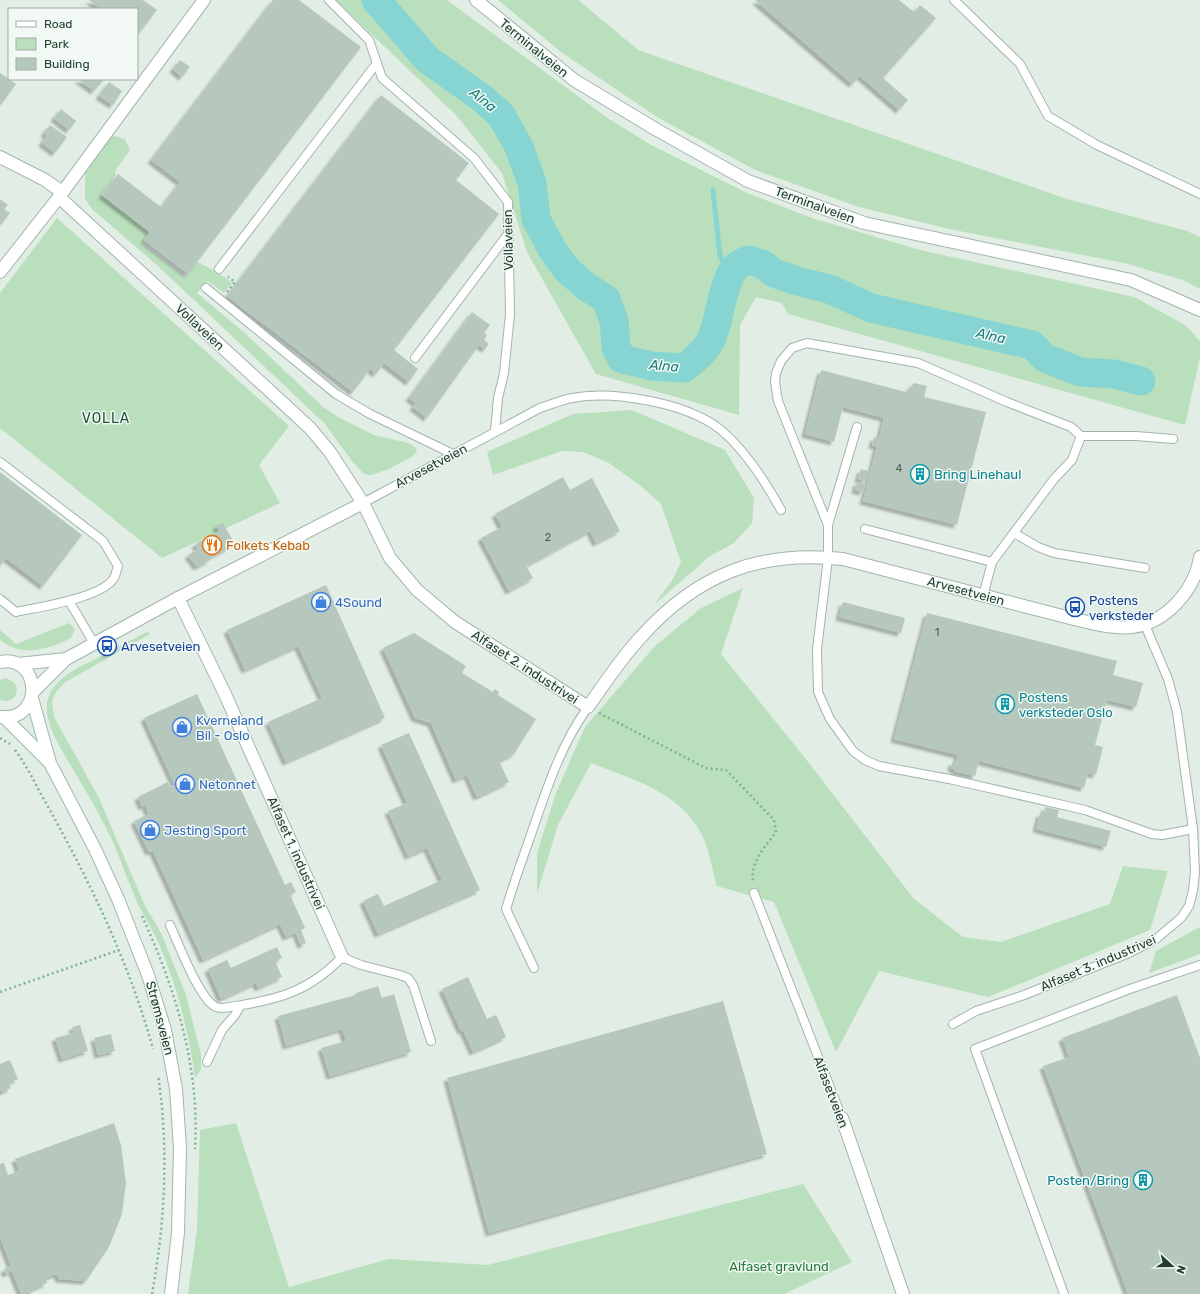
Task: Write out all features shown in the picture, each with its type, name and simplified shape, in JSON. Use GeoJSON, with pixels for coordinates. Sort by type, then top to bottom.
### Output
{"type":"FeatureCollection","features":[{"type":"Feature","properties":{"kind":"street"},"geometry":{"type":"LineString","coordinates":[[0,272],[61,194],[204,0]]}},
{"type":"Feature","properties":{"kind":"street","name":"Terminalveien"},"geometry":{"type":"LineString","coordinates":[[476,0],[574,80],[657,130],[748,181],[864,223],[1131,280],[1200,310]]}},
{"type":"Feature","properties":{"kind":"street","name":"Vollaveien"},"geometry":{"type":"LineString","coordinates":[[0,157],[45,180],[310,428],[330,452],[363,503]]}},
{"type":"Feature","properties":{"kind":"street","name":"Arvesetveien"},"geometry":{"type":"LineString","coordinates":[[2,717],[21,712],[46,677],[66,659],[95,645],[178,598],[363,503]]}},
{"type":"Feature","properties":{"kind":"street","name":"Alfaset 2. industrivei"},"geometry":{"type":"LineString","coordinates":[[363,503],[390,558],[417,590],[455,622],[588,707],[640,637],[675,603],[707,581],[727,572],[766,560],[786,558]]}},
{"type":"Feature","properties":{"kind":"street"},"geometry":{"type":"LineString","coordinates":[[1144,625],[1159,618],[1184,595],[1194,578],[1200,557]]}},
{"type":"Feature","properties":{"kind":"street","name":"Arvesetveien"},"geometry":{"type":"LineString","coordinates":[[786,558],[843,559],[983,596],[1095,623],[1130,627],[1144,625]]}},
{"type":"Feature","properties":{"kind":"street","name":"Alfaset 1. industrivei"},"geometry":{"type":"LineString","coordinates":[[178,598],[224,692],[342,957]]}},
{"type":"Feature","properties":{"kind":"street","name":"Arvesetveien"},"geometry":{"type":"LineString","coordinates":[[1,660],[18,664],[66,659]]}},
{"type":"Feature","properties":{"kind":"street","name":"Strømsveien"},"geometry":{"type":"LineString","coordinates":[[18,664],[30,676],[32,695],[50,763],[96,849],[118,899],[148,975],[165,1030],[176,1089],[180,1148],[178,1232],[171,1294]]}},
{"type":"Feature","properties":{"kind":"street","name":"Strømsveien"},"geometry":{"type":"LineString","coordinates":[[2,717],[50,763]]}},
{"type":"Feature","properties":{"kind":"street","name":"Alfasetveien"},"geometry":{"type":"LineString","coordinates":[[842,1118],[902,1294]]}},
{"type":"Feature","properties":{"kind":"lane","name":"Vollaveien"},"geometry":{"type":"LineString","coordinates":[[329,0],[369,40],[382,78],[474,158],[508,202],[510,314],[504,373],[498,398],[496,431]]}},
{"type":"Feature","properties":{"kind":"lane"},"geometry":{"type":"LineString","coordinates":[[954,0],[1020,64],[1048,116],[1096,145],[1200,194]]}},
{"type":"Feature","properties":{"kind":"lane"},"geometry":{"type":"LineString","coordinates":[[219,269],[377,63]]}},
{"type":"Feature","properties":{"kind":"lane"},"geometry":{"type":"LineString","coordinates":[[415,358],[508,234]]}},
{"type":"Feature","properties":{"kind":"lane"},"geometry":{"type":"LineString","coordinates":[[206,288],[336,394],[370,414],[453,454]]}},
{"type":"Feature","properties":{"kind":"lane"},"geometry":{"type":"LineString","coordinates":[[828,525],[778,402],[775,382],[776,373],[786,353],[799,345],[807,343],[825,345],[918,363],[1007,402],[1071,427],[1081,436],[1136,436],[1173,440]]}},
{"type":"Feature","properties":{"kind":"lane","name":"Arvesetveien"},"geometry":{"type":"LineString","coordinates":[[363,503],[540,408],[578,397],[598,395],[631,399],[684,410],[719,429],[733,441],[767,484],[781,510]]}},
{"type":"Feature","properties":{"kind":"lane"},"geometry":{"type":"LineString","coordinates":[[857,427],[828,525],[828,558],[817,649],[818,692],[830,719],[854,751],[865,760],[879,766],[949,779],[1085,810],[1152,834],[1162,835],[1193,829]]}},
{"type":"Feature","properties":{"kind":"lane"},"geometry":{"type":"LineString","coordinates":[[983,596],[992,562],[1054,479],[1072,460],[1081,436]]}},
{"type":"Feature","properties":{"kind":"lane"},"geometry":{"type":"LineString","coordinates":[[0,462],[103,541],[118,566],[114,578],[103,588],[69,601],[16,612],[0,599]]}},
{"type":"Feature","properties":{"kind":"lane"},"geometry":{"type":"LineString","coordinates":[[865,530],[962,553],[992,562]]}},
{"type":"Feature","properties":{"kind":"lane"},"geometry":{"type":"LineString","coordinates":[[1014,533],[1038,547],[1054,553],[1145,568]]}},
{"type":"Feature","properties":{"kind":"lane"},"geometry":{"type":"LineString","coordinates":[[69,601],[95,645]]}},
{"type":"Feature","properties":{"kind":"lane","name":"Alfaset 3. industrivei"},"geometry":{"type":"LineString","coordinates":[[953,1024],[976,1011],[1024,995],[1128,953],[1156,940],[1181,918],[1189,906],[1193,891],[1195,872],[1193,829],[1177,712],[1168,679],[1144,625]]}},
{"type":"Feature","properties":{"kind":"lane"},"geometry":{"type":"LineString","coordinates":[[534,968],[506,909],[516,874],[550,776],[564,745],[588,707]]}},
{"type":"Feature","properties":{"kind":"lane","name":"Alfasetveien"},"geometry":{"type":"LineString","coordinates":[[754,892],[842,1118]]}},
{"type":"Feature","properties":{"kind":"lane"},"geometry":{"type":"LineString","coordinates":[[170,925],[193,974],[207,999],[216,1007],[223,1008],[240,1006],[274,1000],[310,985],[327,973],[342,957],[361,965],[408,978],[413,985],[431,1041]]}},
{"type":"Feature","properties":{"kind":"lane"},"geometry":{"type":"LineString","coordinates":[[1064,1294],[975,1049],[1127,990],[1200,965]]}},
{"type":"Feature","properties":{"kind":"lane"},"geometry":{"type":"LineString","coordinates":[[207,1062],[222,1030],[235,1015],[240,1006]]}},
{"type":"Feature","properties":{"kind":"path"},"geometry":{"type":"LineString","coordinates":[[225,294],[235,282],[227,276]]}},
{"type":"Feature","properties":{"kind":"path"},"geometry":{"type":"LineString","coordinates":[[588,707],[706,768],[726,770],[740,784],[774,820],[776,832],[758,856],[752,876]]}},
{"type":"Feature","properties":{"kind":"path"},"geometry":{"type":"LineString","coordinates":[[0,738],[12,746],[31,772],[100,905],[135,990],[154,1053]]}},
{"type":"Feature","properties":{"kind":"path"},"geometry":{"type":"LineString","coordinates":[[0,992],[119,950]]}},
{"type":"Feature","properties":{"kind":"path"},"geometry":{"type":"LineString","coordinates":[[152,1294],[161,1236],[163,1172],[157,1072]]}},
{"type":"Feature","properties":{"kind":"green space"},"geometry":{"type":"Polygon","coordinates":[[[336,0],[447,0],[609,119],[651,145],[747,193],[815,219],[920,250],[1134,297],[1185,325],[1200,341],[1200,357],[1185,425],[788,314],[782,303],[756,297],[740,325],[739,415],[596,374],[527,252],[502,173],[456,115],[336,0]]]}},
{"type":"Feature","properties":{"kind":"green space"},"geometry":{"type":"Polygon","coordinates":[[[498,0],[578,0],[638,50],[1067,199],[1187,231],[1200,237],[1200,289],[1183,280],[1124,263],[949,229],[859,207],[755,170],[657,117],[561,52],[498,0]]]}},
{"type":"Feature","properties":{"kind":"green space"},"geometry":{"type":"Polygon","coordinates":[[[115,136],[125,139],[130,150],[115,171],[116,175],[101,195],[150,233],[142,244],[185,277],[197,262],[215,271],[232,283],[224,293],[208,281],[197,293],[247,335],[323,407],[338,417],[374,435],[408,443],[415,447],[417,451],[413,456],[389,469],[371,475],[364,474],[352,461],[324,423],[158,266],[93,210],[85,199],[85,173],[111,137],[115,136]]]}},
{"type":"Feature","properties":{"kind":"green space"},"geometry":{"type":"Polygon","coordinates":[[[57,218],[289,426],[259,465],[280,503],[162,558],[0,428],[0,293],[57,218]]]}},
{"type":"Feature","properties":{"kind":"green space"},"geometry":{"type":"Polygon","coordinates":[[[632,410],[725,450],[754,498],[752,523],[734,543],[710,556],[654,605],[673,579],[681,562],[661,504],[641,486],[609,463],[583,452],[562,451],[493,475],[487,452],[573,414],[632,410]]]}},
{"type":"Feature","properties":{"kind":"green space"},"geometry":{"type":"Polygon","coordinates":[[[743,588],[721,654],[805,758],[914,899],[963,937],[1001,942],[1110,904],[1123,866],[1168,871],[1150,930],[988,997],[879,971],[836,1052],[774,902],[717,886],[704,839],[692,819],[667,797],[638,781],[591,763],[558,825],[537,894],[537,853],[556,793],[585,727],[655,646],[701,608],[743,588]]]}},
{"type":"Feature","properties":{"kind":"green space"},"geometry":{"type":"Polygon","coordinates":[[[69,623],[75,629],[71,638],[36,650],[18,649],[9,646],[0,640],[0,630],[16,644],[69,623]]]}},
{"type":"Feature","properties":{"kind":"green space"},"geometry":{"type":"Polygon","coordinates":[[[147,632],[150,634],[64,683],[56,692],[52,701],[54,717],[99,798],[145,906],[161,933],[186,995],[201,1055],[201,1070],[195,1078],[182,1010],[159,944],[135,897],[109,834],[54,735],[50,725],[47,707],[48,697],[59,681],[66,675],[101,656],[103,658],[115,650],[114,649],[147,632]]]}},
{"type":"Feature","properties":{"kind":"green space"},"geometry":{"type":"Polygon","coordinates":[[[6,678],[15,683],[17,689],[15,696],[8,701],[0,700],[0,680],[6,678]]]}},
{"type":"Feature","properties":{"kind":"green space"},"geometry":{"type":"Polygon","coordinates":[[[1200,927],[1200,954],[1149,973],[1156,951],[1200,927]]]}},
{"type":"Feature","properties":{"kind":"green space","name":"Alfaset gravlund"},"geometry":{"type":"Polygon","coordinates":[[[236,1123],[289,1287],[389,1259],[488,1265],[803,1184],[852,1262],[784,1294],[188,1294],[197,1230],[200,1130],[236,1123]]]}},
{"type":"Feature","properties":{"kind":"building"},"geometry":{"type":"Polygon","coordinates":[[[89,0],[143,0],[157,10],[138,35],[138,8],[100,8],[89,0]]]}},
{"type":"Feature","properties":{"kind":"building"},"geometry":{"type":"Polygon","coordinates":[[[273,0],[299,0],[361,47],[188,274],[144,240],[150,232],[102,195],[118,174],[161,207],[180,182],[151,160],[273,0]]]}},
{"type":"Feature","properties":{"kind":"building"},"geometry":{"type":"Polygon","coordinates":[[[755,0],[899,0],[914,12],[920,5],[936,18],[883,78],[908,100],[899,110],[860,76],[852,84],[755,0]]]}},
{"type":"Feature","properties":{"kind":"building"},"geometry":{"type":"Polygon","coordinates":[[[180,60],[190,67],[182,77],[173,69],[180,60]]]}},
{"type":"Feature","properties":{"kind":"building"},"geometry":{"type":"Polygon","coordinates":[[[0,73],[8,80],[16,84],[0,106],[0,73]]]}},
{"type":"Feature","properties":{"kind":"building"},"geometry":{"type":"Polygon","coordinates":[[[79,80],[103,80],[94,91],[79,80]]]}},
{"type":"Feature","properties":{"kind":"building"},"geometry":{"type":"Polygon","coordinates":[[[109,82],[122,91],[113,105],[99,96],[109,82]]]}},
{"type":"Feature","properties":{"kind":"building"},"geometry":{"type":"Polygon","coordinates":[[[381,95],[469,163],[456,180],[499,214],[394,350],[418,369],[409,382],[384,363],[376,374],[370,369],[353,392],[227,296],[381,95]]]}},
{"type":"Feature","properties":{"kind":"building"},"geometry":{"type":"Polygon","coordinates":[[[61,109],[76,121],[69,130],[54,118],[61,109]]]}},
{"type":"Feature","properties":{"kind":"building"},"geometry":{"type":"Polygon","coordinates":[[[50,125],[67,137],[55,153],[42,143],[47,135],[44,133],[50,125]]]}},
{"type":"Feature","properties":{"kind":"building"},"geometry":{"type":"Polygon","coordinates":[[[0,199],[8,205],[4,209],[10,213],[0,226],[0,199]]]}},
{"type":"Feature","properties":{"kind":"building"},"geometry":{"type":"Polygon","coordinates":[[[472,312],[490,325],[484,333],[487,335],[484,340],[489,344],[485,349],[479,345],[427,418],[413,407],[416,403],[409,398],[472,312]]]}},
{"type":"Feature","properties":{"kind":"building","name":"Bring Linehaul"},"geometry":{"type":"Polygon","coordinates":[[[821,370],[906,392],[914,383],[927,386],[924,397],[986,412],[957,525],[863,501],[877,446],[872,445],[874,437],[879,439],[884,418],[843,407],[834,442],[805,434],[821,370]]]}},
{"type":"Feature","properties":{"kind":"building"},"geometry":{"type":"Polygon","coordinates":[[[861,469],[869,471],[865,482],[858,479],[861,469]]]}},
{"type":"Feature","properties":{"kind":"building"},"geometry":{"type":"Polygon","coordinates":[[[0,472],[82,535],[43,586],[6,558],[0,566],[0,472]]]}},
{"type":"Feature","properties":{"kind":"building"},"geometry":{"type":"Polygon","coordinates":[[[563,477],[570,490],[592,478],[620,531],[596,543],[590,531],[526,566],[533,578],[509,591],[481,538],[502,527],[495,514],[563,477]]]}},
{"type":"Feature","properties":{"kind":"building"},"geometry":{"type":"Polygon","coordinates":[[[857,482],[865,484],[863,492],[855,490],[857,482]]]}},
{"type":"Feature","properties":{"kind":"building","name":"Folkets Kebab"},"geometry":{"type":"Polygon","coordinates":[[[223,523],[232,539],[227,542],[230,547],[209,558],[210,560],[197,567],[188,555],[198,549],[195,544],[219,531],[216,526],[223,523]]]}},
{"type":"Feature","properties":{"kind":"building"},"geometry":{"type":"Polygon","coordinates":[[[326,585],[385,718],[286,762],[268,722],[322,698],[298,646],[245,670],[227,630],[326,585]]]}},
{"type":"Feature","properties":{"kind":"building"},"geometry":{"type":"Polygon","coordinates":[[[843,602],[905,618],[901,633],[839,617],[843,602]]]}},
{"type":"Feature","properties":{"kind":"building","name":"Postens verksteder Oslo"},"geometry":{"type":"Polygon","coordinates":[[[927,613],[1117,661],[1113,675],[1143,683],[1136,707],[1107,700],[1095,745],[1103,747],[1096,775],[1088,773],[1084,788],[979,761],[975,776],[954,771],[955,769],[951,768],[952,762],[956,763],[958,755],[894,739],[927,613]]]}},
{"type":"Feature","properties":{"kind":"building"},"geometry":{"type":"Polygon","coordinates":[[[414,633],[466,666],[462,673],[493,692],[495,689],[499,692],[498,695],[536,719],[514,754],[499,761],[509,782],[477,797],[467,775],[456,780],[431,723],[415,718],[383,648],[414,633]]]}},
{"type":"Feature","properties":{"kind":"building"},"geometry":{"type":"Polygon","coordinates":[[[113,647],[115,650],[106,655],[105,651],[113,647]]]}},
{"type":"Feature","properties":{"kind":"building"},"geometry":{"type":"Polygon","coordinates":[[[197,694],[285,885],[291,882],[296,892],[290,895],[305,928],[301,930],[306,943],[301,945],[296,933],[286,937],[280,924],[203,960],[153,851],[149,852],[134,821],[149,814],[145,805],[142,807],[138,797],[168,782],[170,787],[175,785],[144,718],[197,694]]]}},
{"type":"Feature","properties":{"kind":"building"},"geometry":{"type":"Polygon","coordinates":[[[409,733],[480,890],[378,934],[363,901],[378,894],[384,906],[442,880],[427,848],[408,856],[388,811],[407,803],[381,745],[409,733]]]}},
{"type":"Feature","properties":{"kind":"building"},"geometry":{"type":"Polygon","coordinates":[[[1045,807],[1059,810],[1057,817],[1111,831],[1106,847],[1036,829],[1040,813],[1044,814],[1045,807]]]}},
{"type":"Feature","properties":{"kind":"building"},"geometry":{"type":"Polygon","coordinates":[[[277,947],[282,958],[275,961],[282,977],[258,988],[256,983],[221,999],[208,969],[227,960],[231,968],[277,947]]]}},
{"type":"Feature","properties":{"kind":"building"},"geometry":{"type":"Polygon","coordinates":[[[468,977],[487,1019],[496,1015],[506,1037],[473,1052],[463,1030],[461,1031],[442,989],[468,977]]]}},
{"type":"Feature","properties":{"kind":"building"},"geometry":{"type":"Polygon","coordinates":[[[378,986],[382,998],[394,994],[411,1052],[330,1076],[321,1048],[346,1041],[342,1029],[286,1046],[278,1016],[356,995],[356,993],[378,986]]]}},
{"type":"Feature","properties":{"kind":"building","name":"Posten/Bring"},"geometry":{"type":"Polygon","coordinates":[[[1177,995],[1200,1058],[1200,1294],[1128,1294],[1043,1066],[1069,1057],[1062,1038],[1177,995]]]}},
{"type":"Feature","properties":{"kind":"building"},"geometry":{"type":"Polygon","coordinates":[[[723,1001],[767,1154],[489,1233],[447,1078],[723,1001]]]}},
{"type":"Feature","properties":{"kind":"building"},"geometry":{"type":"Polygon","coordinates":[[[80,1025],[88,1051],[62,1059],[55,1038],[74,1033],[72,1027],[80,1025]]]}},
{"type":"Feature","properties":{"kind":"building"},"geometry":{"type":"Polygon","coordinates":[[[111,1034],[115,1051],[98,1055],[94,1038],[111,1034]]]}},
{"type":"Feature","properties":{"kind":"building"},"geometry":{"type":"Polygon","coordinates":[[[10,1060],[18,1079],[9,1083],[11,1088],[2,1092],[0,1088],[0,1064],[10,1060]]]}},
{"type":"Feature","properties":{"kind":"building"},"geometry":{"type":"Polygon","coordinates":[[[114,1123],[121,1145],[126,1183],[122,1214],[109,1247],[86,1281],[59,1279],[57,1274],[45,1278],[47,1283],[33,1289],[34,1292],[21,1294],[12,1271],[6,1274],[4,1269],[11,1266],[0,1237],[0,1164],[4,1163],[8,1175],[19,1171],[15,1159],[114,1123]]]}},
{"type":"Feature","properties":{"kind":"waterway","name":"Alna"},"geometry":{"type":"LineString","coordinates":[[376,0],[427,59],[483,99],[501,115],[519,147],[532,183],[536,219],[552,249],[567,270],[587,287],[606,299],[614,321],[616,347],[622,359],[652,366],[684,368],[687,366],[697,358],[708,345],[716,326],[724,291],[732,271],[738,265],[749,260],[764,265],[774,273],[797,281],[829,289],[871,308],[1032,345],[1045,358],[1080,372],[1114,374],[1141,381]]}},
{"type":"Feature","properties":{"kind":"waterway"},"geometry":{"type":"LineString","coordinates":[[713,190],[720,256],[731,275]]}},
{"type":"Feature","properties":{"kind":"place","name":"Bring Linehaul"},"geometry":{"type":"Point","coordinates":[920,474]}},
{"type":"Feature","properties":{"kind":"place","name":"Folkets Kebab"},"geometry":{"type":"Point","coordinates":[212,545]}},
{"type":"Feature","properties":{"kind":"place","name":"4Sound"},"geometry":{"type":"Point","coordinates":[321,602]}},
{"type":"Feature","properties":{"kind":"place","name":"Postens verksteder"},"geometry":{"type":"Point","coordinates":[1075,607]}},
{"type":"Feature","properties":{"kind":"place","name":"Arvesetveien"},"geometry":{"type":"Point","coordinates":[107,646]}},
{"type":"Feature","properties":{"kind":"place","name":"Postens verksteder Oslo"},"geometry":{"type":"Point","coordinates":[1005,704]}},
{"type":"Feature","properties":{"kind":"place","name":"Kverneland Bil - Oslo"},"geometry":{"type":"Point","coordinates":[182,727]}},
{"type":"Feature","properties":{"kind":"place","name":"Netonnet"},"geometry":{"type":"Point","coordinates":[185,784]}},
{"type":"Feature","properties":{"kind":"place","name":"Jesting Sport"},"geometry":{"type":"Point","coordinates":[150,830]}},
{"type":"Feature","properties":{"kind":"place","name":"Posten/Bring"},"geometry":{"type":"Point","coordinates":[1143,1180]}},
{"type":"Feature","properties":{"kind":"district","name":"VOLLA"},"geometry":{"type":"Point","coordinates":[106,418]}}]}
